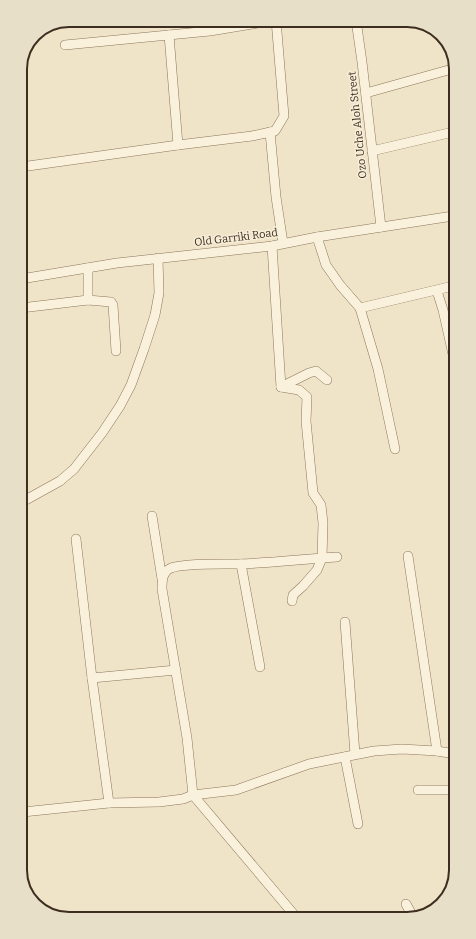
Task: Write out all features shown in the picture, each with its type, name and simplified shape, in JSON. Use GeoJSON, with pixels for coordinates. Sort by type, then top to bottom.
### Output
{"type":"FeatureCollection","features":[{"type":"Feature","properties":{"kind":"street"},"geometry":{"type":"LineString","coordinates":[[65,45],[210,31],[234,27]]}},
{"type":"Feature","properties":{"kind":"street"},"geometry":{"type":"LineString","coordinates":[[27,166],[252,136],[275,131],[284,116],[277,27]]}},
{"type":"Feature","properties":{"kind":"street","name":"Ozo Uche Aloh Street"},"geometry":{"type":"LineString","coordinates":[[357,27],[381,227]]}},
{"type":"Feature","properties":{"kind":"street"},"geometry":{"type":"LineString","coordinates":[[169,34],[178,145]]}},
{"type":"Feature","properties":{"kind":"street"},"geometry":{"type":"LineString","coordinates":[[366,93],[449,70]]}},
{"type":"Feature","properties":{"kind":"street"},"geometry":{"type":"LineString","coordinates":[[270,132],[276,197],[283,243]]}},
{"type":"Feature","properties":{"kind":"street"},"geometry":{"type":"LineString","coordinates":[[372,151],[449,133]]}},
{"type":"Feature","properties":{"kind":"street","name":"Old Garriki Road"},"geometry":{"type":"LineString","coordinates":[[27,278],[117,263],[272,246],[317,237],[449,217]]}},
{"type":"Feature","properties":{"kind":"street"},"geometry":{"type":"LineString","coordinates":[[317,237],[326,265],[340,285],[360,308],[378,368],[395,449]]}},
{"type":"Feature","properties":{"kind":"street"},"geometry":{"type":"LineString","coordinates":[[272,246],[281,387]]}},
{"type":"Feature","properties":{"kind":"street"},"geometry":{"type":"LineString","coordinates":[[27,499],[60,481],[74,469],[102,433],[120,406],[133,378],[155,315],[159,293],[158,258]]}},
{"type":"Feature","properties":{"kind":"street"},"geometry":{"type":"LineString","coordinates":[[88,268],[88,300]]}},
{"type":"Feature","properties":{"kind":"street"},"geometry":{"type":"LineString","coordinates":[[360,308],[449,287]]}},
{"type":"Feature","properties":{"kind":"street"},"geometry":{"type":"LineString","coordinates":[[437,291],[449,337]]}},
{"type":"Feature","properties":{"kind":"street"},"geometry":{"type":"LineString","coordinates":[[27,307],[88,300],[111,302],[113,305],[116,351]]}},
{"type":"Feature","properties":{"kind":"street"},"geometry":{"type":"LineString","coordinates":[[281,387],[316,371],[327,380]]}},
{"type":"Feature","properties":{"kind":"street"},"geometry":{"type":"LineString","coordinates":[[281,387],[299,390],[307,397],[306,420],[313,493],[321,505],[323,523],[322,558],[317,570],[293,595],[292,601]]}},
{"type":"Feature","properties":{"kind":"street"},"geometry":{"type":"LineString","coordinates":[[152,516],[162,579],[162,589],[187,738],[193,795],[292,912]]}},
{"type":"Feature","properties":{"kind":"street"},"geometry":{"type":"LineString","coordinates":[[76,539],[92,678],[109,803]]}},
{"type":"Feature","properties":{"kind":"street"},"geometry":{"type":"LineString","coordinates":[[408,556],[437,751]]}},
{"type":"Feature","properties":{"kind":"street"},"geometry":{"type":"LineString","coordinates":[[162,579],[166,572],[171,568],[337,557]]}},
{"type":"Feature","properties":{"kind":"street"},"geometry":{"type":"LineString","coordinates":[[241,564],[260,667]]}},
{"type":"Feature","properties":{"kind":"street"},"geometry":{"type":"LineString","coordinates":[[345,622],[355,754]]}},
{"type":"Feature","properties":{"kind":"street"},"geometry":{"type":"LineString","coordinates":[[92,678],[176,670]]}},
{"type":"Feature","properties":{"kind":"street"},"geometry":{"type":"LineString","coordinates":[[27,812],[109,803],[159,802],[183,799],[193,795],[236,790],[309,764],[345,758],[355,754],[383,750],[437,751],[449,753]]}},
{"type":"Feature","properties":{"kind":"street"},"geometry":{"type":"LineString","coordinates":[[345,758],[358,824]]}},
{"type":"Feature","properties":{"kind":"street"},"geometry":{"type":"LineString","coordinates":[[418,790],[449,790]]}},
{"type":"Feature","properties":{"kind":"street"},"geometry":{"type":"LineString","coordinates":[[406,904],[410,912]]}}]}
